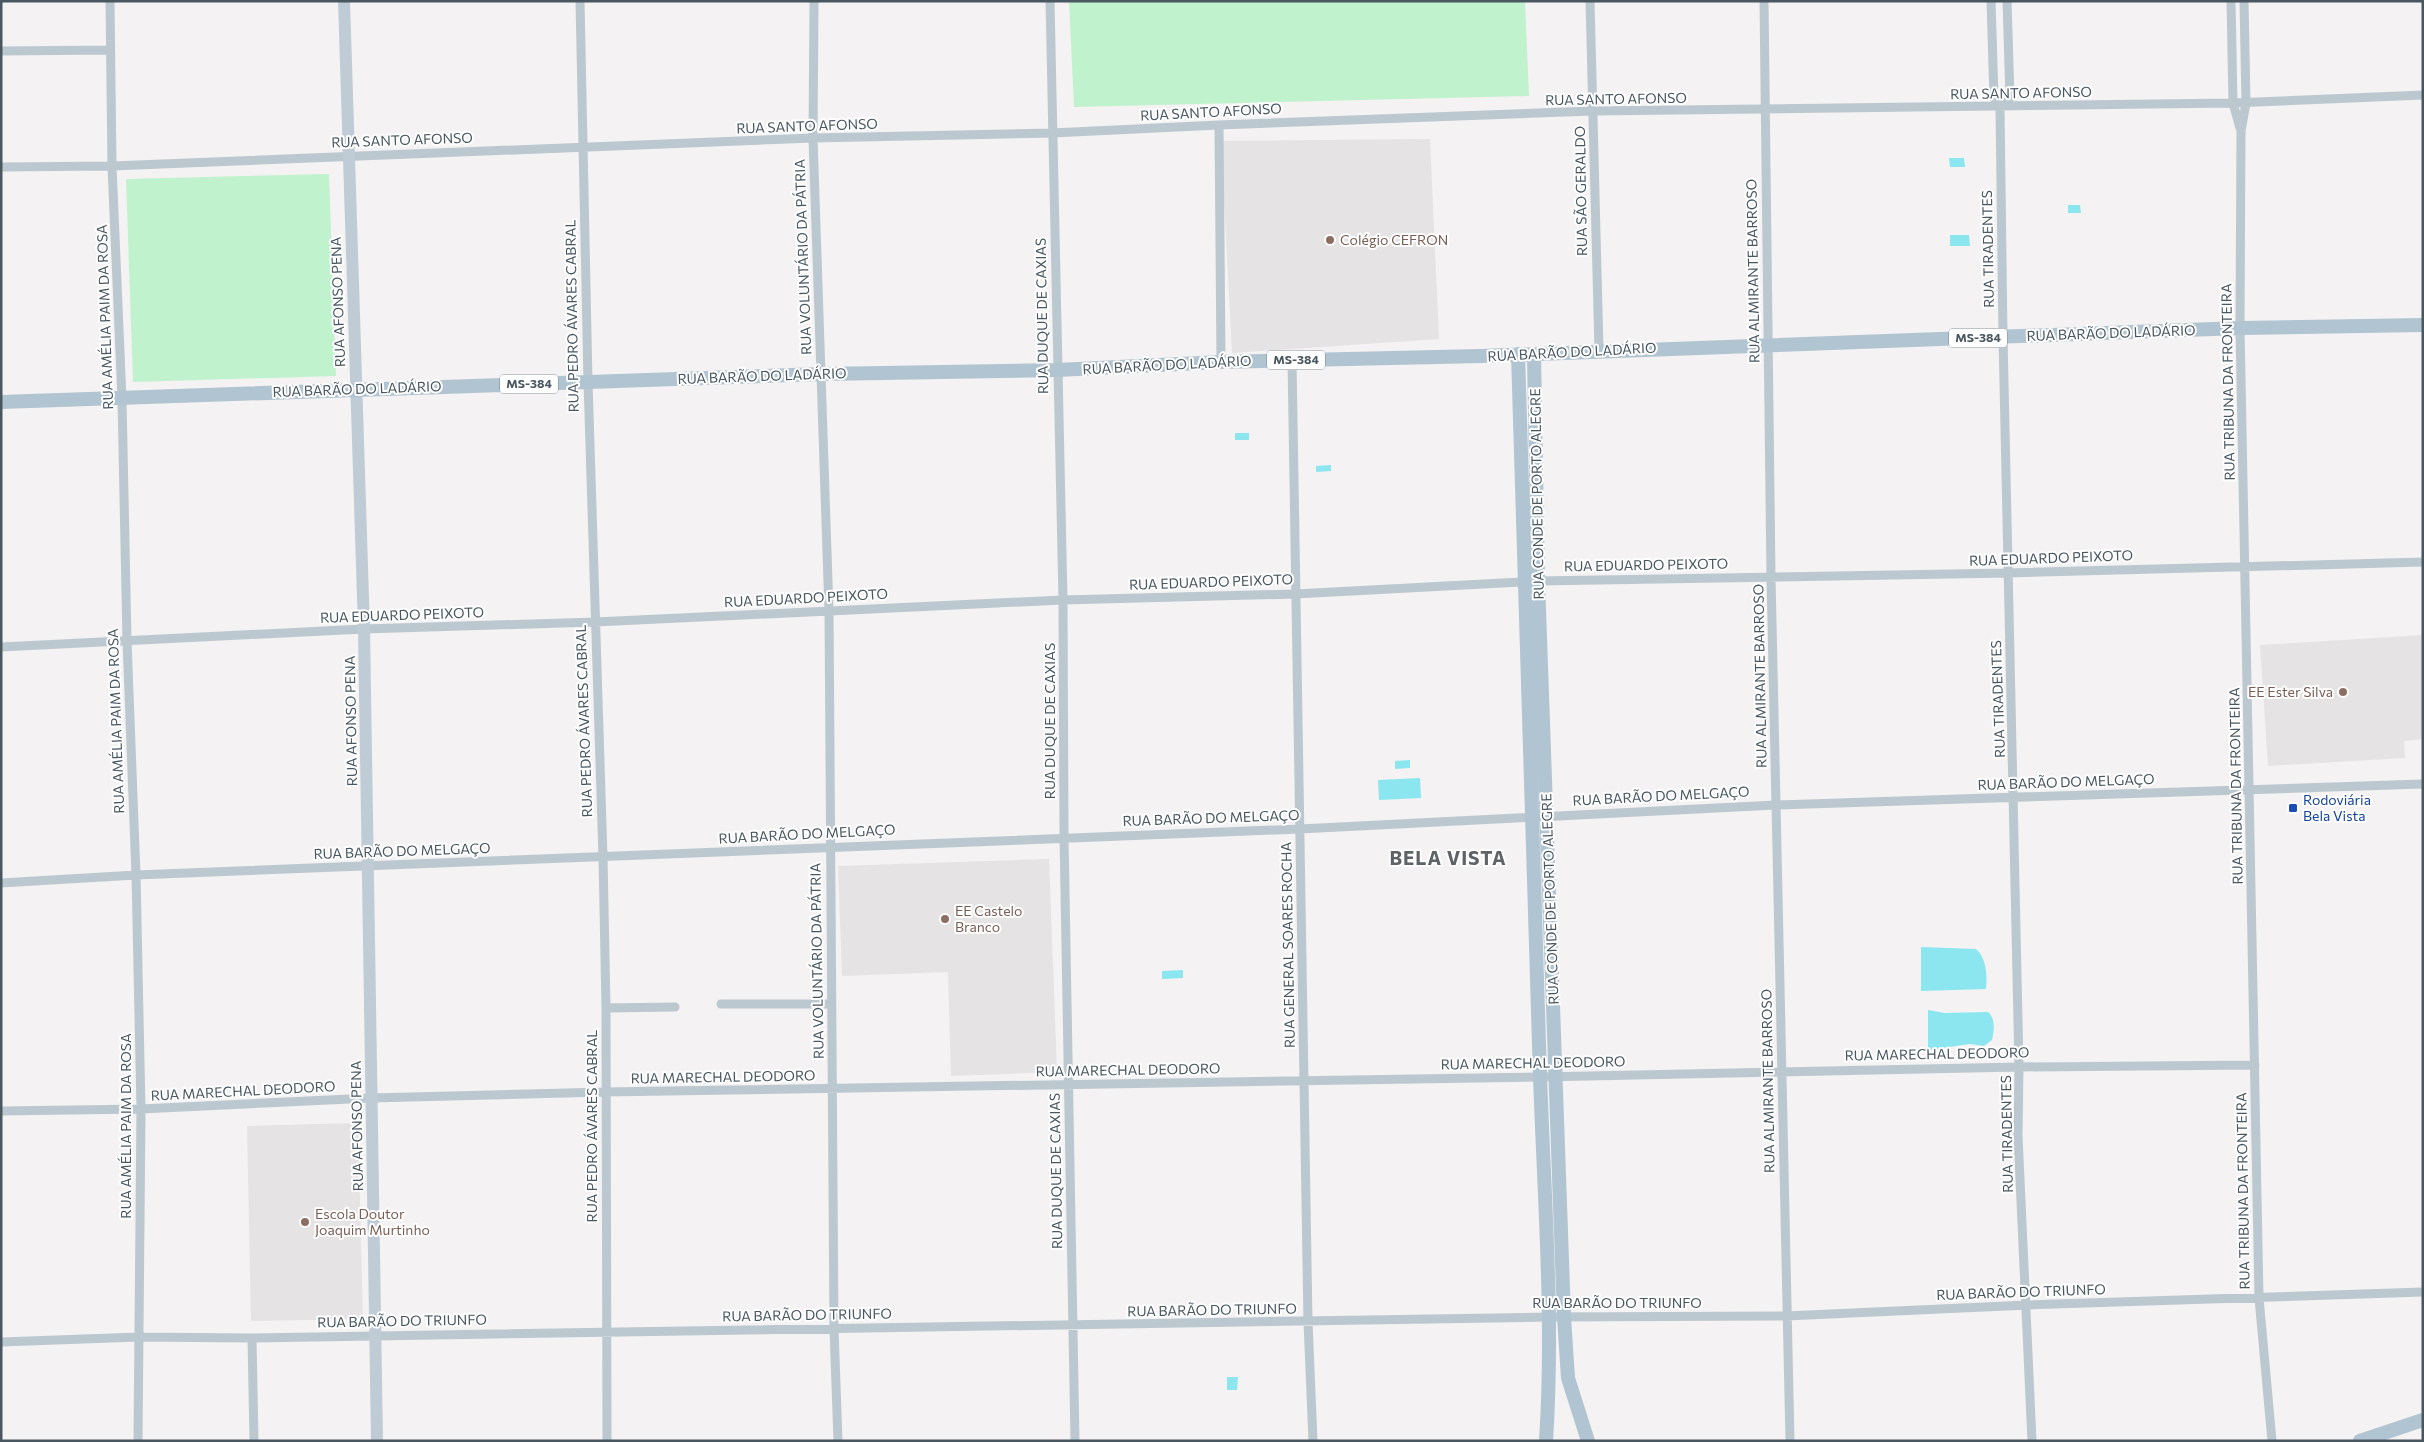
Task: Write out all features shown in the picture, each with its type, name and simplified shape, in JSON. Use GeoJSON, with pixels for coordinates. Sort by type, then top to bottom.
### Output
{"type":"FeatureCollection","features":[{"type":"Feature","properties":{"kind":"main road","name":"RUA BARÃO DO LADÁRIO"},"geometry":{"type":"LineString","coordinates":[[1,402],[822,374],[1057,370],[1221,362],[1534,354],[1599,350],[2240,328],[2423,325]]}},
{"type":"Feature","properties":{"kind":"main road","name":"RUA CONDE DE PORTO ALEGRE"},"geometry":{"type":"LineString","coordinates":[[1518,354],[1531,582],[1540,816],[1556,1077],[1557,1317],[1546,1441]]}},
{"type":"Feature","properties":{"kind":"main road","name":"RUA CONDE DE PORTO ALEGRE"},"geometry":{"type":"LineString","coordinates":[[1531,582],[1534,354]]}},
{"type":"Feature","properties":{"kind":"main road","name":"RUA CONDE DE PORTO ALEGRE"},"geometry":{"type":"LineString","coordinates":[[1540,816],[1540,1078],[1557,1317],[1568,1378],[1588,1441]]}},
{"type":"Feature","properties":{"kind":"main road"},"geometry":{"type":"LineString","coordinates":[[2360,1441],[2423,1420]]}},
{"type":"Feature","properties":{"kind":"street","name":"RUA AMÉLIA PAIM DA ROSA"},"geometry":{"type":"LineString","coordinates":[[110,1],[112,166],[122,399],[127,642],[136,875],[141,1109],[138,1441]]}},
{"type":"Feature","properties":{"kind":"street","name":"RUA AFONSO PENA"},"geometry":{"type":"LineString","coordinates":[[344,1],[364,629],[371,1098],[377,1335],[377,1441]]}},
{"type":"Feature","properties":{"kind":"street","name":"RUA PEDRO ÁVARES CABRAL"},"geometry":{"type":"LineString","coordinates":[[580,1],[588,382],[606,1008],[604,1092],[607,1441]]}},
{"type":"Feature","properties":{"kind":"street","name":"RUA VOLUNTÁRIO DA PÁTRIA"},"geometry":{"type":"LineString","coordinates":[[814,1],[813,138],[829,611],[834,1329],[838,1441]]}},
{"type":"Feature","properties":{"kind":"street","name":"RUA DUQUE DE CAXIAS"},"geometry":{"type":"LineString","coordinates":[[1050,1],[1063,600],[1064,837],[1075,1441]]}},
{"type":"Feature","properties":{"kind":"street","name":"RUA SÃO GERALDO"},"geometry":{"type":"LineString","coordinates":[[1590,1],[1599,350]]}},
{"type":"Feature","properties":{"kind":"street","name":"RUA ALMIRANTE BARROSO"},"geometry":{"type":"LineString","coordinates":[[1764,1],[1771,577],[1790,1441]]}},
{"type":"Feature","properties":{"kind":"street","name":"RUA TIRADENTES"},"geometry":{"type":"LineString","coordinates":[[1991,1],[1994,98],[2000,107],[2003,337],[2020,1067],[2018,1136],[2028,1305],[2032,1441]]}},
{"type":"Feature","properties":{"kind":"street","name":"RUA TIRADENTES"},"geometry":{"type":"LineString","coordinates":[[2000,107],[2010,98],[2007,1]]}},
{"type":"Feature","properties":{"kind":"street","name":"RUA TRIBUNA DA FRONTEIRA"},"geometry":{"type":"LineString","coordinates":[[2231,1],[2234,103],[2241,131]]}},
{"type":"Feature","properties":{"kind":"street","name":"RUA TRIBUNA DA FRONTEIRA"},"geometry":{"type":"LineString","coordinates":[[2244,1],[2246,103],[2241,131],[2240,328],[2259,1298],[2272,1441]]}},
{"type":"Feature","properties":{"kind":"street"},"geometry":{"type":"LineString","coordinates":[[1,51],[110,50]]}},
{"type":"Feature","properties":{"kind":"street","name":"RUA SANTO AFONSO"},"geometry":{"type":"LineString","coordinates":[[1,167],[112,166],[813,138],[1052,134],[1219,125],[1593,112],[2246,103],[2423,95]]}},
{"type":"Feature","properties":{"kind":"street"},"geometry":{"type":"LineString","coordinates":[[1219,125],[1221,362]]}},
{"type":"Feature","properties":{"kind":"street","name":"RUA GENERAL SOARES ROCHA"},"geometry":{"type":"LineString","coordinates":[[1292,360],[1308,1322],[1313,1441]]}},
{"type":"Feature","properties":{"kind":"street","name":"RUA EDUARDO PEIXOTO"},"geometry":{"type":"LineString","coordinates":[[1,648],[364,629],[595,622],[1063,600],[1295,594],[1531,582],[2008,573],[2245,565],[2423,562]]}},
{"type":"Feature","properties":{"kind":"street","name":"RUA BARÃO DO MELGAÇO"},"geometry":{"type":"LineString","coordinates":[[1,884],[136,875],[1300,829],[1776,805],[2423,784]]}},
{"type":"Feature","properties":{"kind":"street"},"geometry":{"type":"LineString","coordinates":[[720,1004],[831,1004]]}},
{"type":"Feature","properties":{"kind":"street"},"geometry":{"type":"LineString","coordinates":[[606,1008],[675,1007]]}},
{"type":"Feature","properties":{"kind":"street","name":"RUA MARECHAL DEODORO"},"geometry":{"type":"LineString","coordinates":[[1,1111],[141,1109],[371,1098],[604,1092],[1540,1078],[2020,1067],[2255,1065]]}},
{"type":"Feature","properties":{"kind":"street","name":"RUA BARÃO DO TRIUNFO"},"geometry":{"type":"LineString","coordinates":[[1,1342],[139,1337],[252,1338],[1557,1317],[1786,1316],[2028,1305],[2423,1292]]}},
{"type":"Feature","properties":{"kind":"street"},"geometry":{"type":"LineString","coordinates":[[252,1338],[254,1441]]}},
{"type":"Feature","properties":{"kind":"shaded area","name":"Colégio CEFRON"},"geometry":{"type":"Polygon","coordinates":[[[1430,139],[1439,339],[1232,353],[1221,141],[1430,139]]]}},
{"type":"Feature","properties":{"kind":"shaded area","name":"EE Ester Silva"},"geometry":{"type":"Polygon","coordinates":[[[2423,635],[2423,739],[2404,741],[2405,758],[2268,766],[2260,645],[2423,635]]]}},
{"type":"Feature","properties":{"kind":"shaded area","name":"EE Castelo Branco"},"geometry":{"type":"Polygon","coordinates":[[[1049,859],[1057,1072],[951,1076],[948,972],[842,976],[838,866],[1049,859]]]}},
{"type":"Feature","properties":{"kind":"shaded area","name":"Escola Doutor Joaquim Murtinho"},"geometry":{"type":"Polygon","coordinates":[[[358,1123],[363,1319],[251,1321],[247,1126],[358,1123]]]}},
{"type":"Feature","properties":{"kind":"green space"},"geometry":{"type":"Polygon","coordinates":[[[1069,1],[1525,1],[1529,96],[1074,107],[1069,1]]]}},
{"type":"Feature","properties":{"kind":"green space"},"geometry":{"type":"Polygon","coordinates":[[[329,174],[336,376],[133,382],[126,179],[329,174]]]}},
{"type":"Feature","properties":{"kind":"water"},"geometry":{"type":"Polygon","coordinates":[[[1949,158],[1964,158],[1965,167],[1950,167],[1949,158]]]}},
{"type":"Feature","properties":{"kind":"water"},"geometry":{"type":"Polygon","coordinates":[[[2068,205],[2080,205],[2081,213],[2068,213],[2068,205]]]}},
{"type":"Feature","properties":{"kind":"water"},"geometry":{"type":"Polygon","coordinates":[[[1950,235],[1969,235],[1970,246],[1950,246],[1950,235]]]}},
{"type":"Feature","properties":{"kind":"water"},"geometry":{"type":"Polygon","coordinates":[[[1235,433],[1249,433],[1249,440],[1235,440],[1235,433]]]}},
{"type":"Feature","properties":{"kind":"water"},"geometry":{"type":"Polygon","coordinates":[[[1331,465],[1331,471],[1316,472],[1316,466],[1331,465]]]}},
{"type":"Feature","properties":{"kind":"water"},"geometry":{"type":"Polygon","coordinates":[[[1410,760],[1410,768],[1395,769],[1395,761],[1410,760]]]}},
{"type":"Feature","properties":{"kind":"water"},"geometry":{"type":"Polygon","coordinates":[[[1420,778],[1421,798],[1379,800],[1378,780],[1420,778]]]}},
{"type":"Feature","properties":{"kind":"water"},"geometry":{"type":"Polygon","coordinates":[[[1921,947],[1976,949],[1984,962],[1986,989],[1921,991],[1921,947]]]}},
{"type":"Feature","properties":{"kind":"water"},"geometry":{"type":"Polygon","coordinates":[[[1183,970],[1183,978],[1162,979],[1162,971],[1183,970]]]}},
{"type":"Feature","properties":{"kind":"water"},"geometry":{"type":"Polygon","coordinates":[[[1928,1010],[1945,1013],[1988,1012],[1993,1021],[1992,1040],[1984,1046],[1970,1044],[1928,1050],[1928,1010]]]}},
{"type":"Feature","properties":{"kind":"water"},"geometry":{"type":"Polygon","coordinates":[[[1227,1377],[1238,1377],[1237,1390],[1227,1390],[1227,1377]]]}},
{"type":"Feature","properties":{"kind":"place","name":"Colégio CEFRON"},"geometry":{"type":"Point","coordinates":[1330,240]}},
{"type":"Feature","properties":{"kind":"place","name":"EE Ester Silva"},"geometry":{"type":"Point","coordinates":[2343,692]}},
{"type":"Feature","properties":{"kind":"place","name":"Rodoviária Bela Vista"},"geometry":{"type":"Point","coordinates":[2293,808]}},
{"type":"Feature","properties":{"kind":"place","name":"EE Castelo Branco"},"geometry":{"type":"Point","coordinates":[945,919]}},
{"type":"Feature","properties":{"kind":"place","name":"Escola Doutor Joaquim Murtinho"},"geometry":{"type":"Point","coordinates":[305,1222]}},
{"type":"Feature","properties":{"kind":"district","name":"BELA VISTA"},"geometry":{"type":"Point","coordinates":[1448,858]}}]}
